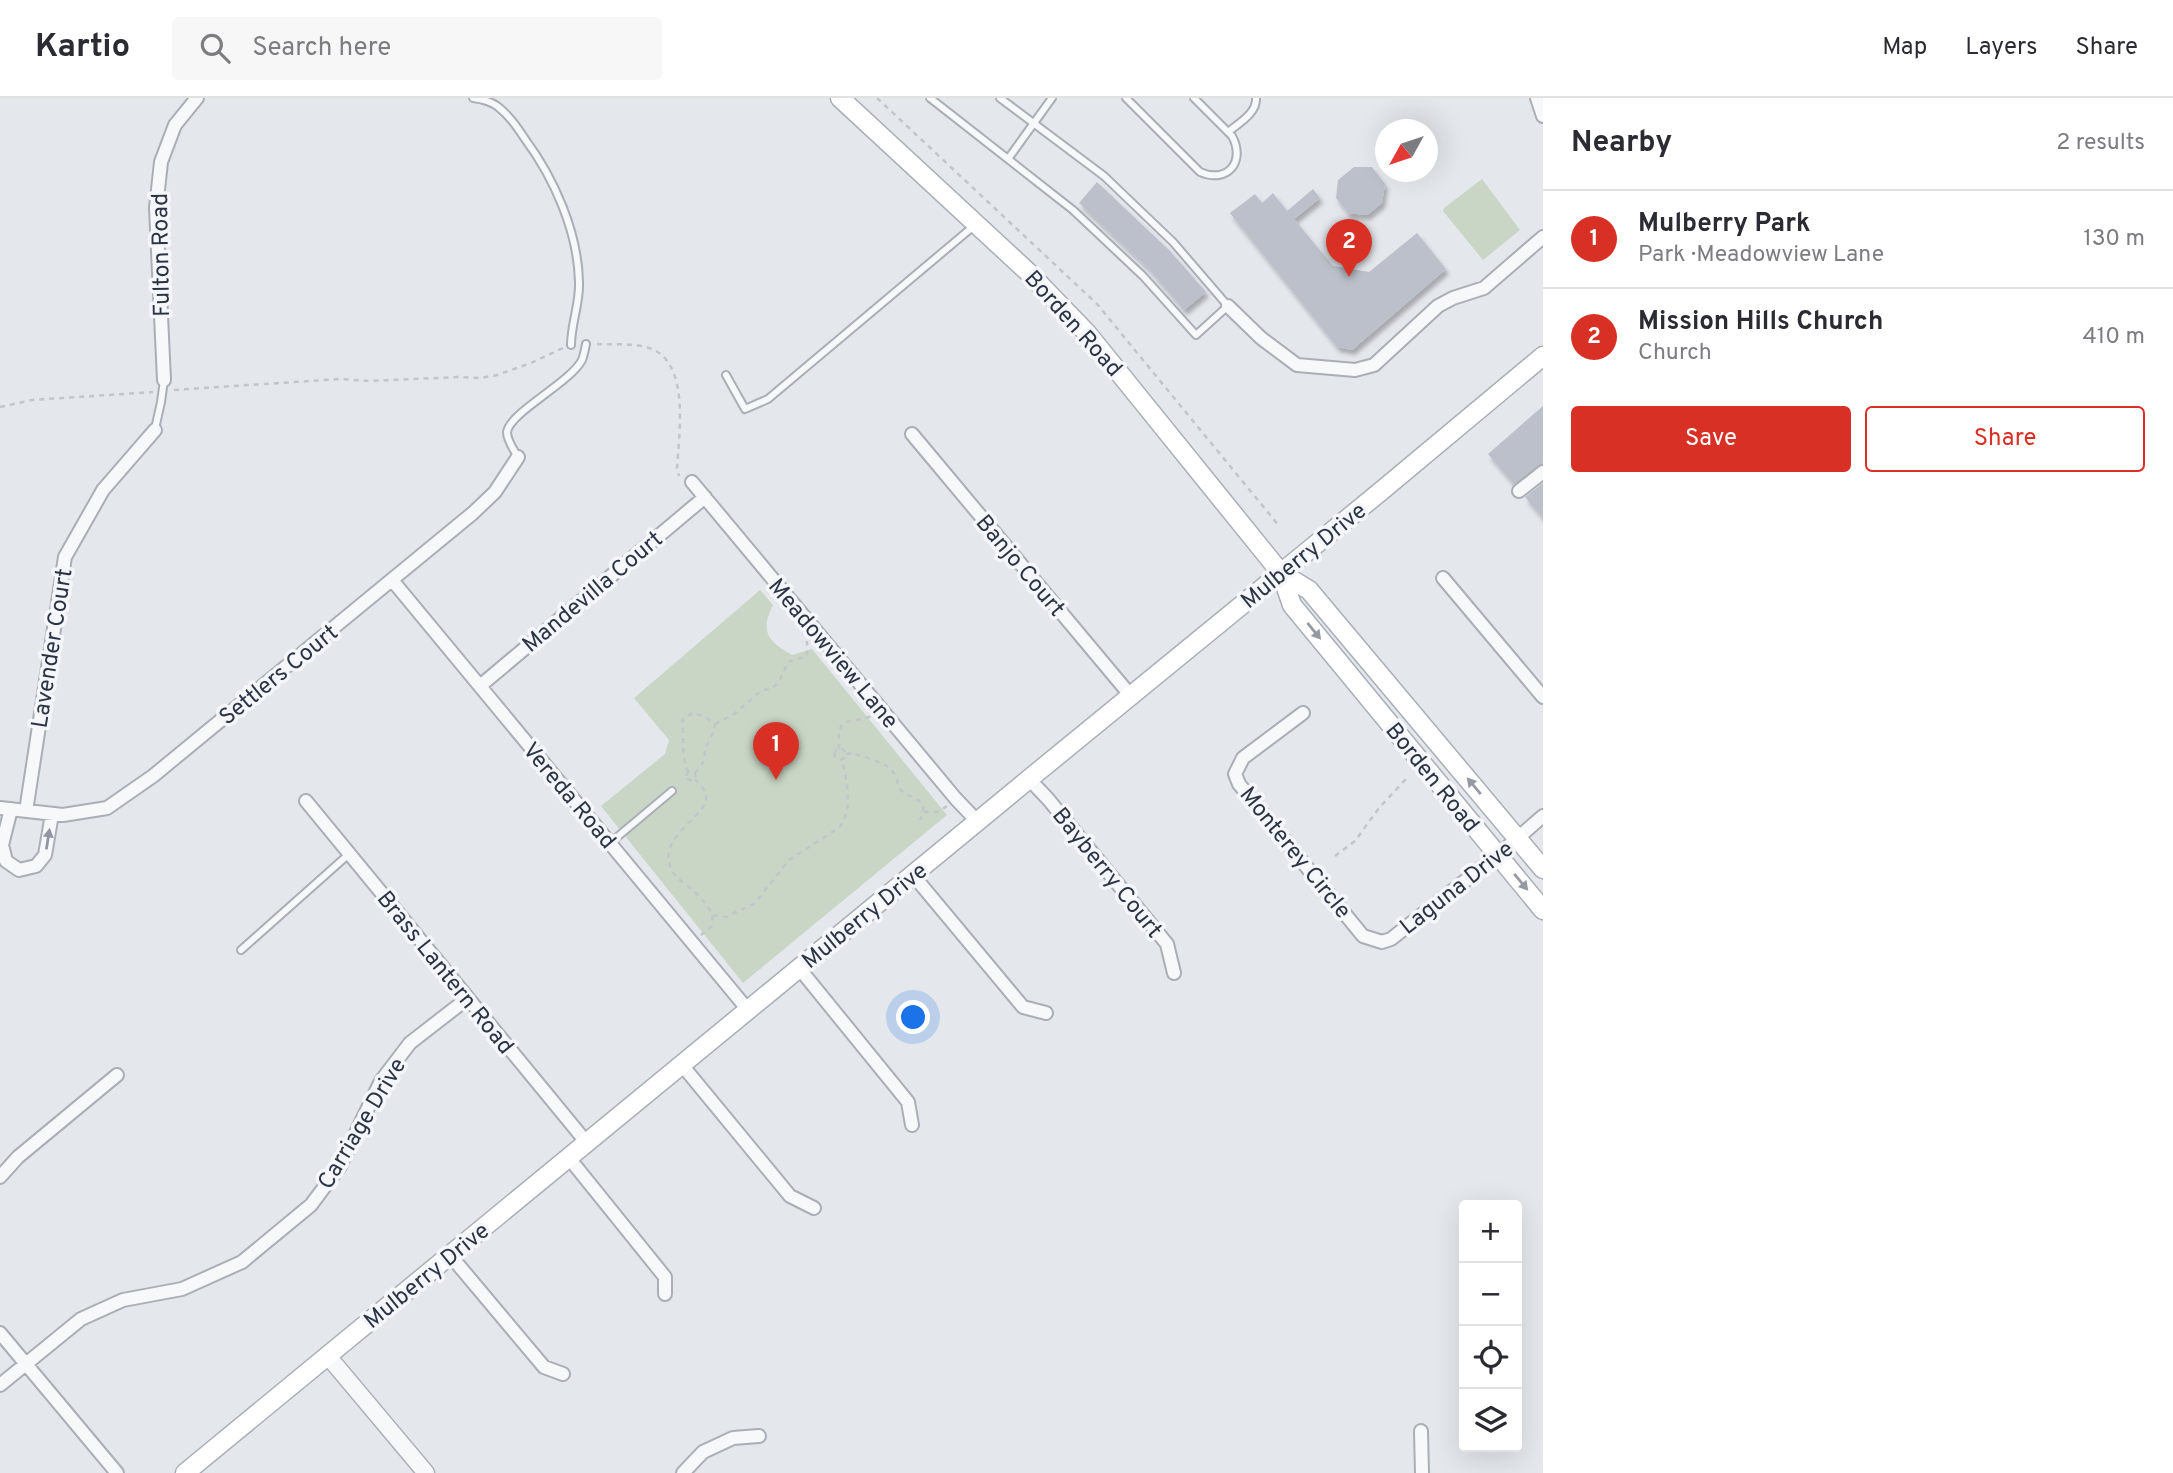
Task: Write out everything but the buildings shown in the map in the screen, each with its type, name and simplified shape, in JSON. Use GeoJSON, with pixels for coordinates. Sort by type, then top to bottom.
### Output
{"type":"FeatureCollection","features":[{"type":"Feature","properties":{"kind":"main road","name":"Borden Road"},"geometry":{"type":"LineString","coordinates":[[841,98],[1028,272],[1087,333],[1281,573],[1309,590],[1543,869]]}},
{"type":"Feature","properties":{"kind":"main road","name":"Mulberry Drive"},"geometry":{"type":"LineString","coordinates":[[185,1473],[1543,356]]}},
{"type":"Feature","properties":{"kind":"main road","name":"Borden Road"},"geometry":{"type":"LineString","coordinates":[[1281,573],[1292,605],[1543,910]]}},
{"type":"Feature","properties":{"kind":"street","name":"Fulton Road"},"geometry":{"type":"LineString","coordinates":[[163,385],[156,208],[161,162],[175,125],[197,98]]}},
{"type":"Feature","properties":{"kind":"street"},"geometry":{"type":"LineString","coordinates":[[1537,98],[1543,116]]}},
{"type":"Feature","properties":{"kind":"street"},"geometry":{"type":"LineString","coordinates":[[1228,306],[1261,338],[1297,365],[1355,370],[1374,365],[1438,306],[1484,288],[1543,237]]}},
{"type":"Feature","properties":{"kind":"street","name":"Lavender Court"},"geometry":{"type":"LineString","coordinates":[[26,811],[65,557],[103,490],[155,430]]}},
{"type":"Feature","properties":{"kind":"street","name":"Banjo Court"},"geometry":{"type":"LineString","coordinates":[[912,433],[1131,696]]}},
{"type":"Feature","properties":{"kind":"street","name":"Settlers Court"},"geometry":{"type":"LineString","coordinates":[[5,808],[63,815],[107,808],[153,776],[473,513],[495,492],[517,457]]}},
{"type":"Feature","properties":{"kind":"street"},"geometry":{"type":"LineString","coordinates":[[1519,491],[1543,472]]}},
{"type":"Feature","properties":{"kind":"street","name":"Meadowview Lane"},"geometry":{"type":"LineString","coordinates":[[686,482],[705,497],[978,822]]}},
{"type":"Feature","properties":{"kind":"street","name":"Mandevilla Court"},"geometry":{"type":"LineString","coordinates":[[480,686],[705,497]]}},
{"type":"Feature","properties":{"kind":"street"},"geometry":{"type":"LineString","coordinates":[[1443,578],[1543,697]]}},
{"type":"Feature","properties":{"kind":"street","name":"Vereda Road"},"geometry":{"type":"LineString","coordinates":[[392,580],[748,1010]]}},
{"type":"Feature","properties":{"kind":"street","name":"Monterey Circle"},"geometry":{"type":"LineString","coordinates":[[1303,713],[1242,758],[1235,774],[1239,784],[1363,936]]}},
{"type":"Feature","properties":{"kind":"street","name":"Bayberry Court"},"geometry":{"type":"LineString","coordinates":[[1028,779],[1048,799],[1167,944],[1174,973]]}},
{"type":"Feature","properties":{"kind":"street","name":"Brass Lantern Road"},"geometry":{"type":"LineString","coordinates":[[306,801],[587,1143]]}},
{"type":"Feature","properties":{"kind":"street"},"geometry":{"type":"LineString","coordinates":[[5,808],[2,845],[6,861],[19,870],[36,866],[45,855],[52,814]]}},
{"type":"Feature","properties":{"kind":"street","name":"Laguna Drive"},"geometry":{"type":"LineString","coordinates":[[1363,936],[1382,942],[1391,939],[1543,816]]}},
{"type":"Feature","properties":{"kind":"street"},"geometry":{"type":"LineString","coordinates":[[913,875],[1023,1007],[1045,1013]]}},
{"type":"Feature","properties":{"kind":"street"},"geometry":{"type":"LineString","coordinates":[[799,968],[908,1102],[912,1125]]}},
{"type":"Feature","properties":{"kind":"street","name":"Carriage Drive"},"geometry":{"type":"LineString","coordinates":[[0,1385],[81,1319],[123,1300],[182,1289],[242,1262],[311,1205],[340,1166],[381,1081],[410,1043],[468,998]]}},
{"type":"Feature","properties":{"kind":"street"},"geometry":{"type":"LineString","coordinates":[[682,1065],[790,1196],[814,1209]]}},
{"type":"Feature","properties":{"kind":"street"},"geometry":{"type":"LineString","coordinates":[[0,1177],[18,1157],[117,1075]]}},
{"type":"Feature","properties":{"kind":"street"},"geometry":{"type":"LineString","coordinates":[[569,1158],[665,1277],[665,1294]]}},
{"type":"Feature","properties":{"kind":"street"},"geometry":{"type":"LineString","coordinates":[[450,1255],[544,1367],[563,1374]]}},
{"type":"Feature","properties":{"kind":"street"},"geometry":{"type":"LineString","coordinates":[[0,1332],[117,1473]]}},
{"type":"Feature","properties":{"kind":"street"},"geometry":{"type":"LineString","coordinates":[[327,1355],[426,1473]]}},
{"type":"Feature","properties":{"kind":"street"},"geometry":{"type":"LineString","coordinates":[[1421,1431],[1422,1473]]}},
{"type":"Feature","properties":{"kind":"street"},"geometry":{"type":"LineString","coordinates":[[683,1473],[703,1451],[733,1438],[759,1436]]}},
{"type":"Feature","properties":{"kind":"lane"},"geometry":{"type":"LineString","coordinates":[[472,98],[497,106],[512,119],[550,175],[559,194],[576,251],[579,283],[577,312],[570,345]]}},
{"type":"Feature","properties":{"kind":"lane"},"geometry":{"type":"LineString","coordinates":[[930,98],[1073,210],[1143,276],[1196,335],[1228,306],[1173,242],[1104,176],[1000,98]]}},
{"type":"Feature","properties":{"kind":"lane"},"geometry":{"type":"LineString","coordinates":[[1008,159],[1052,98]]}},
{"type":"Feature","properties":{"kind":"lane"},"geometry":{"type":"LineString","coordinates":[[1126,98],[1200,172],[1222,175],[1233,166],[1238,152],[1236,144],[1228,132],[1194,98]]}},
{"type":"Feature","properties":{"kind":"lane"},"geometry":{"type":"LineString","coordinates":[[1228,132],[1252,112],[1257,105],[1256,98]]}},
{"type":"Feature","properties":{"kind":"lane"},"geometry":{"type":"LineString","coordinates":[[726,375],[745,409],[768,399],[977,224]]}},
{"type":"Feature","properties":{"kind":"lane"},"geometry":{"type":"LineString","coordinates":[[517,457],[507,429],[514,419],[553,389],[577,366],[586,344]]}},
{"type":"Feature","properties":{"kind":"lane"},"geometry":{"type":"LineString","coordinates":[[155,430],[163,385]]}},
{"type":"Feature","properties":{"kind":"lane"},"geometry":{"type":"LineString","coordinates":[[610,844],[672,791]]}},
{"type":"Feature","properties":{"kind":"lane"},"geometry":{"type":"LineString","coordinates":[[241,950],[349,854]]}},
{"type":"Feature","properties":{"kind":"path"},"geometry":{"type":"LineString","coordinates":[[877,98],[1097,304],[1280,527]]}},
{"type":"Feature","properties":{"kind":"path"},"geometry":{"type":"LineString","coordinates":[[586,344],[636,346],[655,350],[668,362],[676,380],[679,397],[677,468],[686,482]]}},
{"type":"Feature","properties":{"kind":"path"},"geometry":{"type":"LineString","coordinates":[[0,407],[32,400],[163,385],[340,379],[480,379],[531,363],[570,345]]}},
{"type":"Feature","properties":{"kind":"path"},"geometry":{"type":"LineString","coordinates":[[715,724],[734,714],[762,690],[771,690],[778,685],[788,662],[807,656],[805,643],[815,630]]}},
{"type":"Feature","properties":{"kind":"path"},"geometry":{"type":"LineString","coordinates":[[842,759],[835,756],[839,749],[842,724],[870,717],[880,708]]}},
{"type":"Feature","properties":{"kind":"path"},"geometry":{"type":"LineString","coordinates":[[695,779],[688,779],[683,760],[685,734],[682,721],[692,713],[697,713],[715,724]]}},
{"type":"Feature","properties":{"kind":"path"},"geometry":{"type":"LineString","coordinates":[[715,724],[703,763],[695,773],[695,779],[707,795],[706,800],[670,844],[668,858],[670,869],[695,892],[713,915],[726,918],[755,903],[789,860],[840,827],[848,804],[848,784],[842,759]]}},
{"type":"Feature","properties":{"kind":"path"},"geometry":{"type":"LineString","coordinates":[[839,749],[846,754]]}},
{"type":"Feature","properties":{"kind":"path"},"geometry":{"type":"LineString","coordinates":[[842,759],[846,754],[852,753],[890,768],[901,790],[918,800],[924,812]]}},
{"type":"Feature","properties":{"kind":"path"},"geometry":{"type":"LineString","coordinates":[[688,772],[695,773]]}},
{"type":"Feature","properties":{"kind":"path"},"geometry":{"type":"LineString","coordinates":[[1335,856],[1356,841],[1379,808],[1406,779]]}},
{"type":"Feature","properties":{"kind":"path"},"geometry":{"type":"LineString","coordinates":[[924,812],[938,812],[956,799]]}},
{"type":"Feature","properties":{"kind":"path"},"geometry":{"type":"LineString","coordinates":[[920,820],[924,812]]}},
{"type":"Feature","properties":{"kind":"path"},"geometry":{"type":"LineString","coordinates":[[692,942],[711,926],[713,915]]}},
{"type":"Feature","properties":{"kind":"green space"},"geometry":{"type":"Polygon","coordinates":[[[1482,179],[1520,230],[1483,260],[1443,211],[1482,179]]]}},
{"type":"Feature","properties":{"kind":"green space"},"geometry":{"type":"Polygon","coordinates":[[[760,590],[773,605],[767,622],[768,634],[772,640],[792,655],[812,649],[947,815],[743,983],[601,806],[665,754],[669,740],[634,698],[760,590]]]}},
{"type":"Feature","properties":{"kind":"place","name":"Mission Hills Church"},"geometry":{"type":"Point","coordinates":[1349,277]}},
{"type":"Feature","properties":{"kind":"place","name":"Mulberry Park"},"geometry":{"type":"Point","coordinates":[776,780]}}]}
